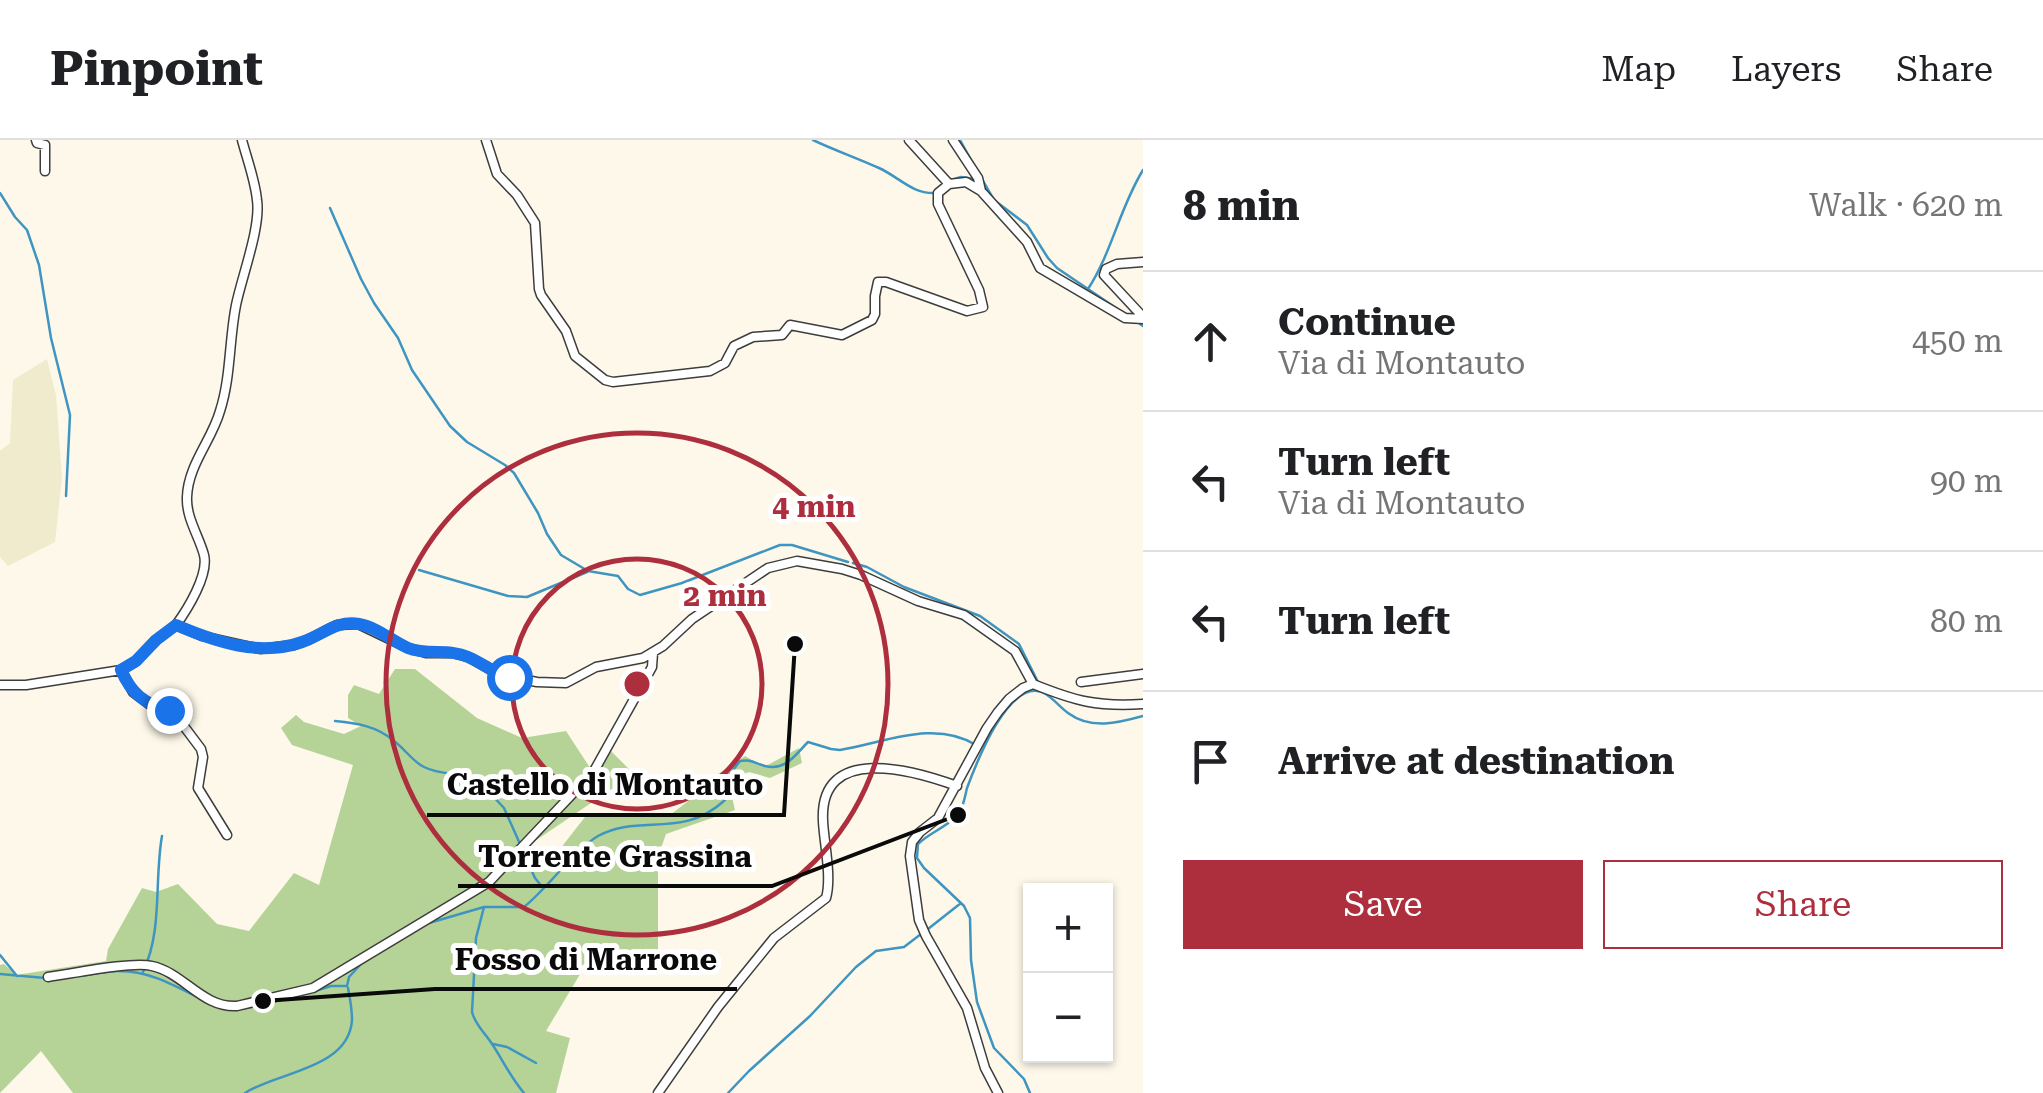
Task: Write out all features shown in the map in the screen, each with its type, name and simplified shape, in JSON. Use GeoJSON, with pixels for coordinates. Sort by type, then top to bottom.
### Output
{"type":"FeatureCollection","features":[{"type":"Feature","properties":{"kind":"street"},"geometry":{"type":"LineString","coordinates":[[0,685],[26,685],[121,670],[176,625],[205,569],[186,496],[198,455],[219,416],[236,306],[258,214],[258,198],[242,140]]}},
{"type":"Feature","properties":{"kind":"street"},"geometry":{"type":"LineString","coordinates":[[486,140],[497,174],[535,223],[541,295],[566,331],[575,356],[612,382],[710,372],[724,363],[734,346],[754,337],[782,335],[790,325],[842,335],[872,320],[876,314],[878,282],[967,310],[983,307],[979,290],[938,204],[938,193],[949,184],[966,182],[981,191],[1027,242],[1040,268],[1125,318],[1143,318]]}},
{"type":"Feature","properties":{"kind":"street"},"geometry":{"type":"LineString","coordinates":[[909,140],[949,184]]}},
{"type":"Feature","properties":{"kind":"street"},"geometry":{"type":"LineString","coordinates":[[953,140],[978,178],[981,191]]}},
{"type":"Feature","properties":{"kind":"street"},"geometry":{"type":"LineString","coordinates":[[43,142],[45,171]]}},
{"type":"Feature","properties":{"kind":"street"},"geometry":{"type":"LineString","coordinates":[[1143,262],[1117,264],[1106,269],[1104,275],[1143,318]]}},
{"type":"Feature","properties":{"kind":"street"},"geometry":{"type":"LineString","coordinates":[[176,625],[202,636],[260,650],[294,645],[337,625],[358,624],[408,648],[468,657],[500,675],[537,682],[566,682],[596,667],[643,658],[663,646],[692,619],[768,568],[798,561],[848,570],[918,601],[964,616],[1015,651],[1033,684],[1070,700],[1104,705],[1143,704]]}},
{"type":"Feature","properties":{"kind":"street"},"geometry":{"type":"LineString","coordinates":[[48,977],[151,965],[225,1006],[313,988],[489,882],[594,771],[652,667],[653,653]]}},
{"type":"Feature","properties":{"kind":"street"},"geometry":{"type":"LineString","coordinates":[[121,670],[133,692],[149,704],[174,713],[201,750],[198,788],[227,836]]}},
{"type":"Feature","properties":{"kind":"street"},"geometry":{"type":"LineString","coordinates":[[1082,682],[1143,674]]}},
{"type":"Feature","properties":{"kind":"street"},"geometry":{"type":"LineString","coordinates":[[998,1093],[984,1068],[967,1008],[926,936],[915,901],[910,856],[912,842],[938,818],[998,712],[1009,699],[1033,684]]}},
{"type":"Feature","properties":{"kind":"street"},"geometry":{"type":"LineString","coordinates":[[658,1093],[718,1007],[774,938],[826,898],[822,816],[832,785],[852,772],[870,767],[907,769],[957,786]]}},
{"type":"Feature","properties":{"kind":"shaded area"},"geometry":{"type":"Polygon","coordinates":[[[47,359],[56,395],[62,478],[55,542],[8,566],[0,557],[0,451],[10,443],[13,380],[47,359]]]}},
{"type":"Feature","properties":{"kind":"green space"},"geometry":{"type":"Polygon","coordinates":[[[395,669],[415,669],[477,718],[522,738],[566,731],[596,777],[611,751],[634,774],[529,845],[527,862],[542,872],[585,817],[670,815],[745,756],[764,767],[799,748],[802,763],[770,778],[749,772],[728,779],[735,810],[666,834],[658,857],[658,958],[585,966],[546,1031],[570,1038],[556,1093],[73,1093],[41,1051],[0,1093],[0,965],[16,975],[106,961],[108,949],[142,888],[156,892],[178,884],[217,924],[249,931],[294,873],[319,885],[353,765],[292,745],[281,728],[296,715],[304,722],[344,734],[361,726],[348,718],[348,695],[354,685],[379,694],[395,669]]]}},
{"type":"Feature","properties":{"kind":"waterway"},"geometry":{"type":"LineString","coordinates":[[813,140],[879,168],[912,188],[935,193]]}},
{"type":"Feature","properties":{"kind":"waterway"},"geometry":{"type":"LineString","coordinates":[[960,140],[976,169]]}},
{"type":"Feature","properties":{"kind":"waterway"},"geometry":{"type":"LineString","coordinates":[[1088,289],[1143,170]]}},
{"type":"Feature","properties":{"kind":"waterway"},"geometry":{"type":"LineString","coordinates":[[948,181],[961,177],[975,179]]}},
{"type":"Feature","properties":{"kind":"waterway"},"geometry":{"type":"LineString","coordinates":[[983,181],[994,200],[1027,225],[1057,268],[1119,310]]}},
{"type":"Feature","properties":{"kind":"waterway"},"geometry":{"type":"LineString","coordinates":[[0,193],[27,230],[39,265],[51,338],[70,415],[66,496]]}},
{"type":"Feature","properties":{"kind":"waterway"},"geometry":{"type":"LineString","coordinates":[[330,208],[361,279],[398,338],[412,370],[450,426],[514,473],[561,555],[588,571],[618,576],[628,589],[640,595],[780,545],[848,562]]}},
{"type":"Feature","properties":{"kind":"waterway"},"geometry":{"type":"LineString","coordinates":[[853,563],[980,616],[1019,644],[1038,682]]}},
{"type":"Feature","properties":{"kind":"waterway"},"geometry":{"type":"LineString","coordinates":[[419,570],[508,596],[527,597],[587,572]]}},
{"type":"Feature","properties":{"kind":"waterway"},"geometry":{"type":"LineString","coordinates":[[1030,1093],[1024,1079],[994,1048],[977,1002],[970,918],[964,906],[924,868],[917,858],[918,844],[960,811],[986,743],[1018,697],[1031,691],[1044,693],[1086,722],[1114,723],[1143,716]]}},
{"type":"Feature","properties":{"kind":"waterway"},"geometry":{"type":"LineString","coordinates":[[335,721],[381,732],[424,767],[478,780],[504,808],[520,844]]}},
{"type":"Feature","properties":{"kind":"waterway"},"geometry":{"type":"LineString","coordinates":[[429,923],[484,907],[524,907],[598,836],[630,826],[677,823],[709,812],[725,800],[730,774],[740,761],[779,766],[808,742],[840,750],[926,733],[960,737],[976,745]]}},
{"type":"Feature","properties":{"kind":"waterway"},"geometry":{"type":"LineString","coordinates":[[143,972],[156,922],[162,836]]}},
{"type":"Feature","properties":{"kind":"waterway"},"geometry":{"type":"LineString","coordinates":[[523,852],[543,888]]}},
{"type":"Feature","properties":{"kind":"waterway"},"geometry":{"type":"LineString","coordinates":[[928,929],[961,903]]}},
{"type":"Feature","properties":{"kind":"waterway"},"geometry":{"type":"LineString","coordinates":[[484,907],[476,938],[472,1012],[524,1093]]}},
{"type":"Feature","properties":{"kind":"waterway"},"geometry":{"type":"LineString","coordinates":[[728,1093],[856,967],[876,951],[904,947],[921,934]]}},
{"type":"Feature","properties":{"kind":"waterway"},"geometry":{"type":"LineString","coordinates":[[0,955],[17,976]]}},
{"type":"Feature","properties":{"kind":"waterway"},"geometry":{"type":"LineString","coordinates":[[347,986],[349,977],[362,963]]}},
{"type":"Feature","properties":{"kind":"waterway"},"geometry":{"type":"LineString","coordinates":[[68,977],[116,971],[138,973],[199,998]]}},
{"type":"Feature","properties":{"kind":"waterway"},"geometry":{"type":"LineString","coordinates":[[0,974],[45,978]]}},
{"type":"Feature","properties":{"kind":"waterway"},"geometry":{"type":"LineString","coordinates":[[315,991],[346,986]]}},
{"type":"Feature","properties":{"kind":"waterway"},"geometry":{"type":"LineString","coordinates":[[245,1093],[309,1067],[339,1049],[352,1020],[348,988]]}},
{"type":"Feature","properties":{"kind":"waterway"},"geometry":{"type":"LineString","coordinates":[[493,1044],[536,1063]]}},
{"type":"Feature","properties":{"kind":"place","name":"Castello di Montauto"},"geometry":{"type":"Point","coordinates":[795,644]}},
{"type":"Feature","properties":{"kind":"place","name":"Torrente Grassina"},"geometry":{"type":"Point","coordinates":[958,815]}},
{"type":"Feature","properties":{"kind":"place","name":"Fosso di Marrone"},"geometry":{"type":"Point","coordinates":[263,1001]}},
{"type":"Feature","properties":{"kind":"route"},"geometry":{"type":"LineString","coordinates":[[169,710],[142,700],[121,670],[176,625],[202,636],[260,650],[294,645],[337,625],[358,624],[408,648],[468,657],[509,677]]}}]}
